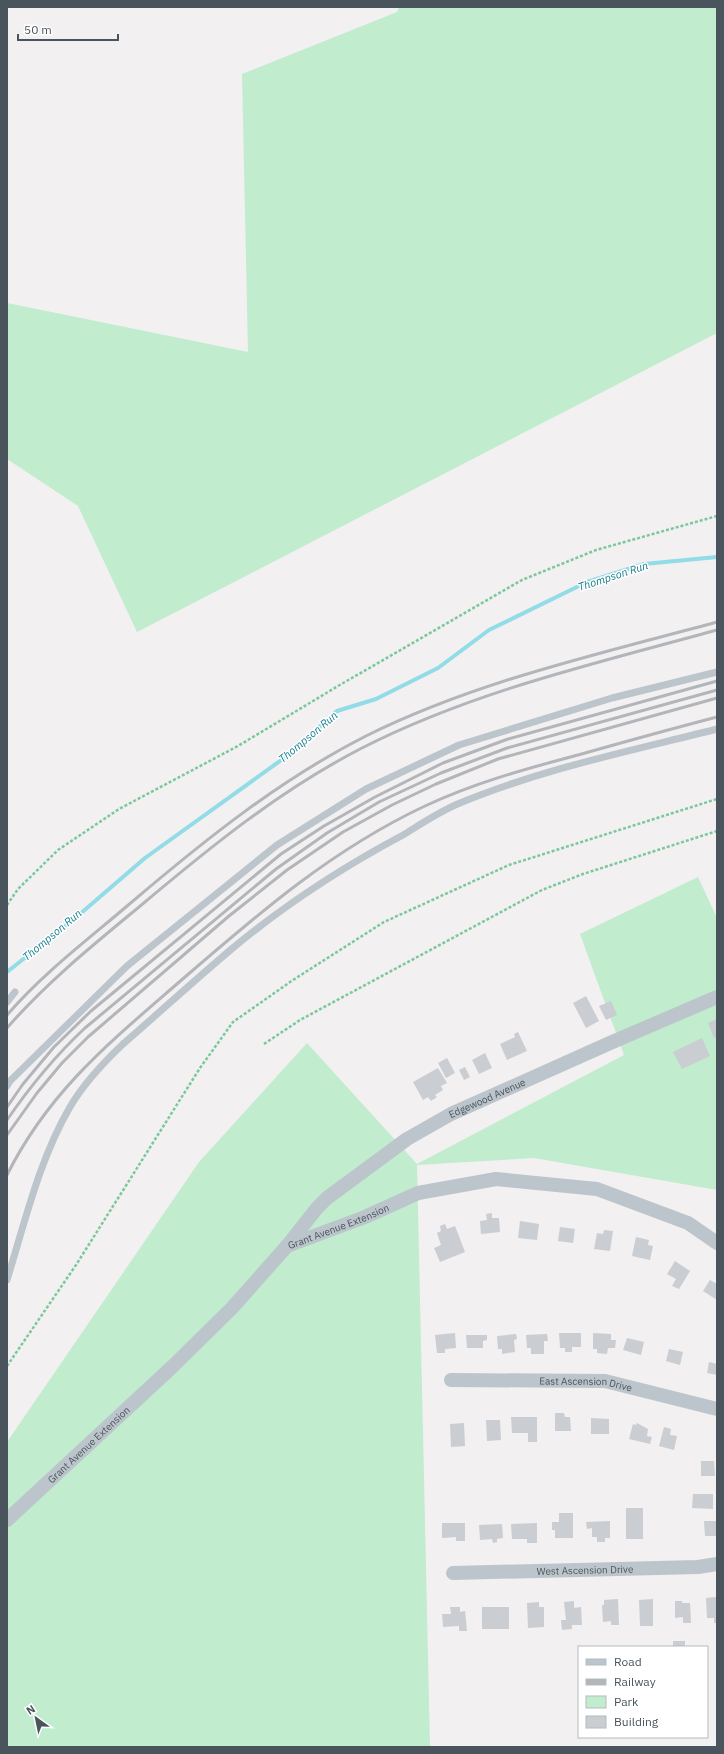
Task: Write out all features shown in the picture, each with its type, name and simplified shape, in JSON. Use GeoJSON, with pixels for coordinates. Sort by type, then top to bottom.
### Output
{"type":"FeatureCollection","features":[{"type":"Feature","properties":{"kind":"street","name":"Edgewood Avenue"},"geometry":{"type":"LineString","coordinates":[[287,1246],[317,1208],[327,1198],[407,1139],[474,1103],[717,997]]}},
{"type":"Feature","properties":{"kind":"street","name":"Grant Avenue Extension"},"geometry":{"type":"LineString","coordinates":[[7,1520],[172,1367],[255,1284],[287,1246],[365,1217],[418,1193],[496,1179],[597,1189],[688,1223],[717,1243]]}},
{"type":"Feature","properties":{"kind":"street","name":"East Ascension Drive"},"geometry":{"type":"LineString","coordinates":[[451,1380],[605,1381],[717,1409]]}},
{"type":"Feature","properties":{"kind":"street","name":"West Ascension Drive"},"geometry":{"type":"LineString","coordinates":[[453,1573],[698,1567],[717,1564]]}},
{"type":"Feature","properties":{"kind":"lane"},"geometry":{"type":"LineString","coordinates":[[7,1086],[10,1080],[127,966],[277,845],[366,789],[459,744],[612,698],[717,672]]}},
{"type":"Feature","properties":{"kind":"lane"},"geometry":{"type":"LineString","coordinates":[[7,1280],[50,1144],[78,1094],[106,1060],[123,1044],[257,929],[318,885],[351,864],[458,804],[505,786],[561,768],[717,729]]}},
{"type":"Feature","properties":{"kind":"lane"},"geometry":{"type":"LineString","coordinates":[[7,1002],[15,992]]}},
{"type":"Feature","properties":{"kind":"path"},"geometry":{"type":"LineString","coordinates":[[7,905],[18,889],[58,850],[119,809],[238,746],[338,686],[522,580],[596,550],[717,516]]}},
{"type":"Feature","properties":{"kind":"path"},"geometry":{"type":"LineString","coordinates":[[7,1366],[76,1265],[200,1068],[233,1022],[293,980],[390,919],[509,865],[717,799]]}},
{"type":"Feature","properties":{"kind":"path"},"geometry":{"type":"LineString","coordinates":[[264,1044],[300,1020],[542,890],[582,874],[717,831]]}},
{"type":"Feature","properties":{"kind":"green space"},"geometry":{"type":"Polygon","coordinates":[[[399,7],[717,7],[717,333],[137,632],[78,506],[7,459],[7,303],[248,352],[242,74],[397,12],[399,7]]]}},
{"type":"Feature","properties":{"kind":"green space"},"geometry":{"type":"Polygon","coordinates":[[[698,877],[717,918],[717,1190],[534,1158],[417,1165],[430,1747],[7,1747],[7,1442],[199,1162],[307,1043],[417,1164],[624,1055],[580,934],[698,877]]]}},
{"type":"Feature","properties":{"kind":"building"},"geometry":{"type":"Polygon","coordinates":[[[586,996],[599,1021],[586,1028],[573,1003],[586,996]]]}},
{"type":"Feature","properties":{"kind":"building"},"geometry":{"type":"Polygon","coordinates":[[[611,1001],[617,1015],[606,1020],[599,1006],[611,1001]]]}},
{"type":"Feature","properties":{"kind":"building"},"geometry":{"type":"Polygon","coordinates":[[[717,1019],[717,1037],[714,1038],[708,1023],[717,1019]]]}},
{"type":"Feature","properties":{"kind":"building"},"geometry":{"type":"Polygon","coordinates":[[[518,1032],[527,1051],[507,1060],[500,1044],[515,1037],[514,1034],[518,1032]]]}},
{"type":"Feature","properties":{"kind":"building"},"geometry":{"type":"Polygon","coordinates":[[[702,1038],[710,1056],[682,1069],[673,1052],[702,1038]]]}},
{"type":"Feature","properties":{"kind":"building"},"geometry":{"type":"Polygon","coordinates":[[[485,1053],[492,1068],[479,1074],[472,1060],[485,1053]]]}},
{"type":"Feature","properties":{"kind":"building"},"geometry":{"type":"Polygon","coordinates":[[[447,1058],[455,1073],[446,1078],[438,1063],[447,1058]]]}},
{"type":"Feature","properties":{"kind":"building"},"geometry":{"type":"Polygon","coordinates":[[[465,1067],[470,1077],[464,1080],[459,1070],[465,1067]]]}},
{"type":"Feature","properties":{"kind":"building"},"geometry":{"type":"Polygon","coordinates":[[[438,1068],[447,1083],[441,1086],[443,1090],[435,1095],[437,1097],[431,1101],[428,1097],[423,1100],[413,1082],[438,1068]]]}},
{"type":"Feature","properties":{"kind":"building"},"geometry":{"type":"Polygon","coordinates":[[[492,1213],[492,1218],[499,1218],[500,1232],[481,1234],[480,1221],[487,1220],[486,1214],[492,1213]]]}},
{"type":"Feature","properties":{"kind":"building"},"geometry":{"type":"Polygon","coordinates":[[[520,1221],[539,1224],[537,1240],[518,1238],[520,1221]]]}},
{"type":"Feature","properties":{"kind":"building"},"geometry":{"type":"Polygon","coordinates":[[[445,1224],[447,1229],[455,1226],[465,1252],[440,1262],[434,1248],[441,1245],[437,1233],[441,1231],[440,1226],[445,1224]]]}},
{"type":"Feature","properties":{"kind":"building"},"geometry":{"type":"Polygon","coordinates":[[[560,1227],[575,1229],[573,1243],[558,1241],[560,1227]]]}},
{"type":"Feature","properties":{"kind":"building"},"geometry":{"type":"Polygon","coordinates":[[[604,1230],[613,1231],[610,1251],[594,1249],[597,1233],[603,1234],[604,1230]]]}},
{"type":"Feature","properties":{"kind":"building"},"geometry":{"type":"Polygon","coordinates":[[[636,1237],[649,1240],[648,1245],[653,1246],[650,1260],[632,1256],[636,1237]]]}},
{"type":"Feature","properties":{"kind":"building"},"geometry":{"type":"Polygon","coordinates":[[[675,1261],[690,1271],[679,1289],[672,1286],[676,1279],[667,1274],[675,1261]]]}},
{"type":"Feature","properties":{"kind":"building"},"geometry":{"type":"Polygon","coordinates":[[[710,1280],[717,1284],[717,1300],[703,1291],[710,1280]]]}},
{"type":"Feature","properties":{"kind":"building"},"geometry":{"type":"Polygon","coordinates":[[[455,1333],[456,1348],[445,1349],[445,1353],[437,1353],[435,1335],[455,1333]]]}},
{"type":"Feature","properties":{"kind":"building"},"geometry":{"type":"Polygon","coordinates":[[[559,1333],[581,1333],[581,1347],[572,1347],[572,1352],[565,1352],[565,1348],[560,1348],[559,1333]]]}},
{"type":"Feature","properties":{"kind":"building"},"geometry":{"type":"Polygon","coordinates":[[[593,1333],[611,1334],[611,1340],[616,1340],[615,1348],[608,1348],[607,1354],[597,1353],[597,1349],[593,1349],[593,1333]]]}},
{"type":"Feature","properties":{"kind":"building"},"geometry":{"type":"Polygon","coordinates":[[[516,1334],[517,1339],[514,1340],[515,1352],[502,1354],[502,1349],[498,1349],[497,1336],[516,1334]]]}},
{"type":"Feature","properties":{"kind":"building"},"geometry":{"type":"Polygon","coordinates":[[[547,1334],[548,1341],[544,1341],[544,1354],[531,1354],[531,1348],[527,1348],[526,1335],[547,1334]]]}},
{"type":"Feature","properties":{"kind":"building"},"geometry":{"type":"Polygon","coordinates":[[[466,1335],[487,1335],[487,1340],[483,1341],[483,1348],[467,1348],[466,1335]]]}},
{"type":"Feature","properties":{"kind":"building"},"geometry":{"type":"Polygon","coordinates":[[[627,1338],[644,1342],[641,1355],[623,1350],[627,1338]]]}},
{"type":"Feature","properties":{"kind":"building"},"geometry":{"type":"Polygon","coordinates":[[[669,1349],[683,1352],[680,1365],[666,1361],[669,1349]]]}},
{"type":"Feature","properties":{"kind":"building"},"geometry":{"type":"Polygon","coordinates":[[[709,1362],[717,1364],[717,1375],[707,1373],[709,1362]]]}},
{"type":"Feature","properties":{"kind":"building"},"geometry":{"type":"Polygon","coordinates":[[[555,1413],[564,1413],[565,1417],[570,1417],[571,1431],[555,1431],[555,1413]]]}},
{"type":"Feature","properties":{"kind":"building"},"geometry":{"type":"Polygon","coordinates":[[[511,1417],[537,1417],[537,1442],[528,1442],[528,1433],[512,1433],[511,1417]]]}},
{"type":"Feature","properties":{"kind":"building"},"geometry":{"type":"Polygon","coordinates":[[[591,1418],[609,1419],[609,1434],[591,1434],[591,1418]]]}},
{"type":"Feature","properties":{"kind":"building"},"geometry":{"type":"Polygon","coordinates":[[[486,1420],[500,1420],[501,1440],[487,1441],[486,1420]]]}},
{"type":"Feature","properties":{"kind":"building"},"geometry":{"type":"Polygon","coordinates":[[[464,1423],[465,1446],[451,1447],[450,1424],[464,1423]]]}},
{"type":"Feature","properties":{"kind":"building"},"geometry":{"type":"Polygon","coordinates":[[[637,1423],[648,1429],[647,1436],[652,1437],[650,1444],[629,1439],[633,1424],[636,1425],[637,1423]]]}},
{"type":"Feature","properties":{"kind":"building"},"geometry":{"type":"Polygon","coordinates":[[[664,1427],[671,1429],[670,1435],[677,1436],[674,1450],[659,1446],[664,1427]]]}},
{"type":"Feature","properties":{"kind":"building"},"geometry":{"type":"Polygon","coordinates":[[[701,1461],[714,1461],[715,1476],[701,1476],[701,1461]]]}},
{"type":"Feature","properties":{"kind":"building"},"geometry":{"type":"Polygon","coordinates":[[[693,1494],[713,1494],[713,1509],[692,1508],[693,1494]]]}},
{"type":"Feature","properties":{"kind":"building"},"geometry":{"type":"Polygon","coordinates":[[[626,1508],[643,1508],[643,1539],[626,1539],[626,1508]]]}},
{"type":"Feature","properties":{"kind":"building"},"geometry":{"type":"Polygon","coordinates":[[[559,1513],[573,1513],[573,1538],[555,1538],[555,1530],[552,1530],[552,1522],[559,1522],[559,1513]]]}},
{"type":"Feature","properties":{"kind":"building"},"geometry":{"type":"Polygon","coordinates":[[[610,1521],[610,1538],[605,1538],[605,1542],[597,1542],[597,1537],[592,1537],[592,1528],[587,1529],[586,1522],[610,1521]]]}},
{"type":"Feature","properties":{"kind":"building"},"geometry":{"type":"Polygon","coordinates":[[[704,1521],[717,1521],[717,1536],[705,1536],[704,1521]]]}},
{"type":"Feature","properties":{"kind":"building"},"geometry":{"type":"Polygon","coordinates":[[[442,1523],[465,1523],[465,1541],[456,1541],[456,1537],[442,1538],[442,1523]]]}},
{"type":"Feature","properties":{"kind":"building"},"geometry":{"type":"Polygon","coordinates":[[[537,1523],[537,1543],[527,1543],[527,1539],[512,1539],[511,1524],[537,1523]]]}},
{"type":"Feature","properties":{"kind":"building"},"geometry":{"type":"Polygon","coordinates":[[[502,1524],[503,1538],[497,1539],[497,1542],[493,1543],[492,1539],[480,1540],[479,1525],[502,1524]]]}},
{"type":"Feature","properties":{"kind":"building"},"geometry":{"type":"Polygon","coordinates":[[[716,1597],[717,1623],[714,1623],[714,1618],[707,1618],[706,1598],[716,1597]]]}},
{"type":"Feature","properties":{"kind":"building"},"geometry":{"type":"Polygon","coordinates":[[[618,1599],[619,1625],[611,1625],[611,1621],[603,1622],[602,1605],[604,1605],[604,1600],[618,1599]]]}},
{"type":"Feature","properties":{"kind":"building"},"geometry":{"type":"Polygon","coordinates":[[[653,1599],[653,1626],[640,1626],[639,1600],[653,1599]]]}},
{"type":"Feature","properties":{"kind":"building"},"geometry":{"type":"Polygon","coordinates":[[[574,1601],[574,1608],[581,1607],[582,1625],[572,1625],[572,1629],[562,1630],[561,1620],[566,1620],[564,1602],[574,1601]]]}},
{"type":"Feature","properties":{"kind":"building"},"geometry":{"type":"Polygon","coordinates":[[[675,1601],[690,1603],[691,1623],[683,1623],[683,1617],[675,1618],[675,1601]]]}},
{"type":"Feature","properties":{"kind":"building"},"geometry":{"type":"Polygon","coordinates":[[[539,1602],[539,1607],[544,1607],[544,1627],[528,1628],[527,1603],[539,1602]]]}},
{"type":"Feature","properties":{"kind":"building"},"geometry":{"type":"Polygon","coordinates":[[[450,1607],[460,1607],[460,1612],[465,1611],[467,1631],[459,1631],[459,1626],[443,1627],[442,1614],[451,1614],[450,1607]]]}},
{"type":"Feature","properties":{"kind":"building"},"geometry":{"type":"Polygon","coordinates":[[[482,1607],[509,1607],[509,1629],[482,1629],[482,1607]]]}},
{"type":"Feature","properties":{"kind":"building"},"geometry":{"type":"Polygon","coordinates":[[[673,1641],[685,1641],[685,1646],[673,1646],[673,1641]]]}},
{"type":"Feature","properties":{"kind":"waterway","name":"Thompson Run"},"geometry":{"type":"LineString","coordinates":[[7,972],[80,914],[145,858],[291,753],[337,711],[376,699],[438,668],[489,630],[587,582],[644,564],[717,557]]}},
{"type":"Feature","properties":{"kind":"railway"},"geometry":{"type":"LineString","coordinates":[[7,1015],[36,984],[188,855],[245,811],[304,771],[335,753],[366,736],[451,699],[539,670],[717,622]]}},
{"type":"Feature","properties":{"kind":"railway"},"geometry":{"type":"LineString","coordinates":[[7,1028],[22,1011],[70,965],[192,863],[274,801],[332,764],[404,728],[492,694],[581,667],[717,630]]}},
{"type":"Feature","properties":{"kind":"railway"},"geometry":{"type":"LineString","coordinates":[[7,1107],[23,1084],[54,1047],[91,1011],[281,854],[324,826],[375,797],[443,763],[508,739],[717,681]]}},
{"type":"Feature","properties":{"kind":"railway"},"geometry":{"type":"LineString","coordinates":[[7,1120],[43,1072],[85,1028],[276,869],[327,833],[379,802],[441,773],[507,748],[717,690]]}},
{"type":"Feature","properties":{"kind":"railway"},"geometry":{"type":"LineString","coordinates":[[7,1135],[37,1093],[62,1063],[88,1037],[229,916],[287,870],[343,832],[392,805],[436,784],[498,759],[717,698]]}},
{"type":"Feature","properties":{"kind":"railway"},"geometry":{"type":"LineString","coordinates":[[7,1175],[23,1146],[40,1120],[59,1096],[100,1052],[260,913],[291,889],[355,844],[389,824],[425,806],[481,783],[717,717]]}}]}
